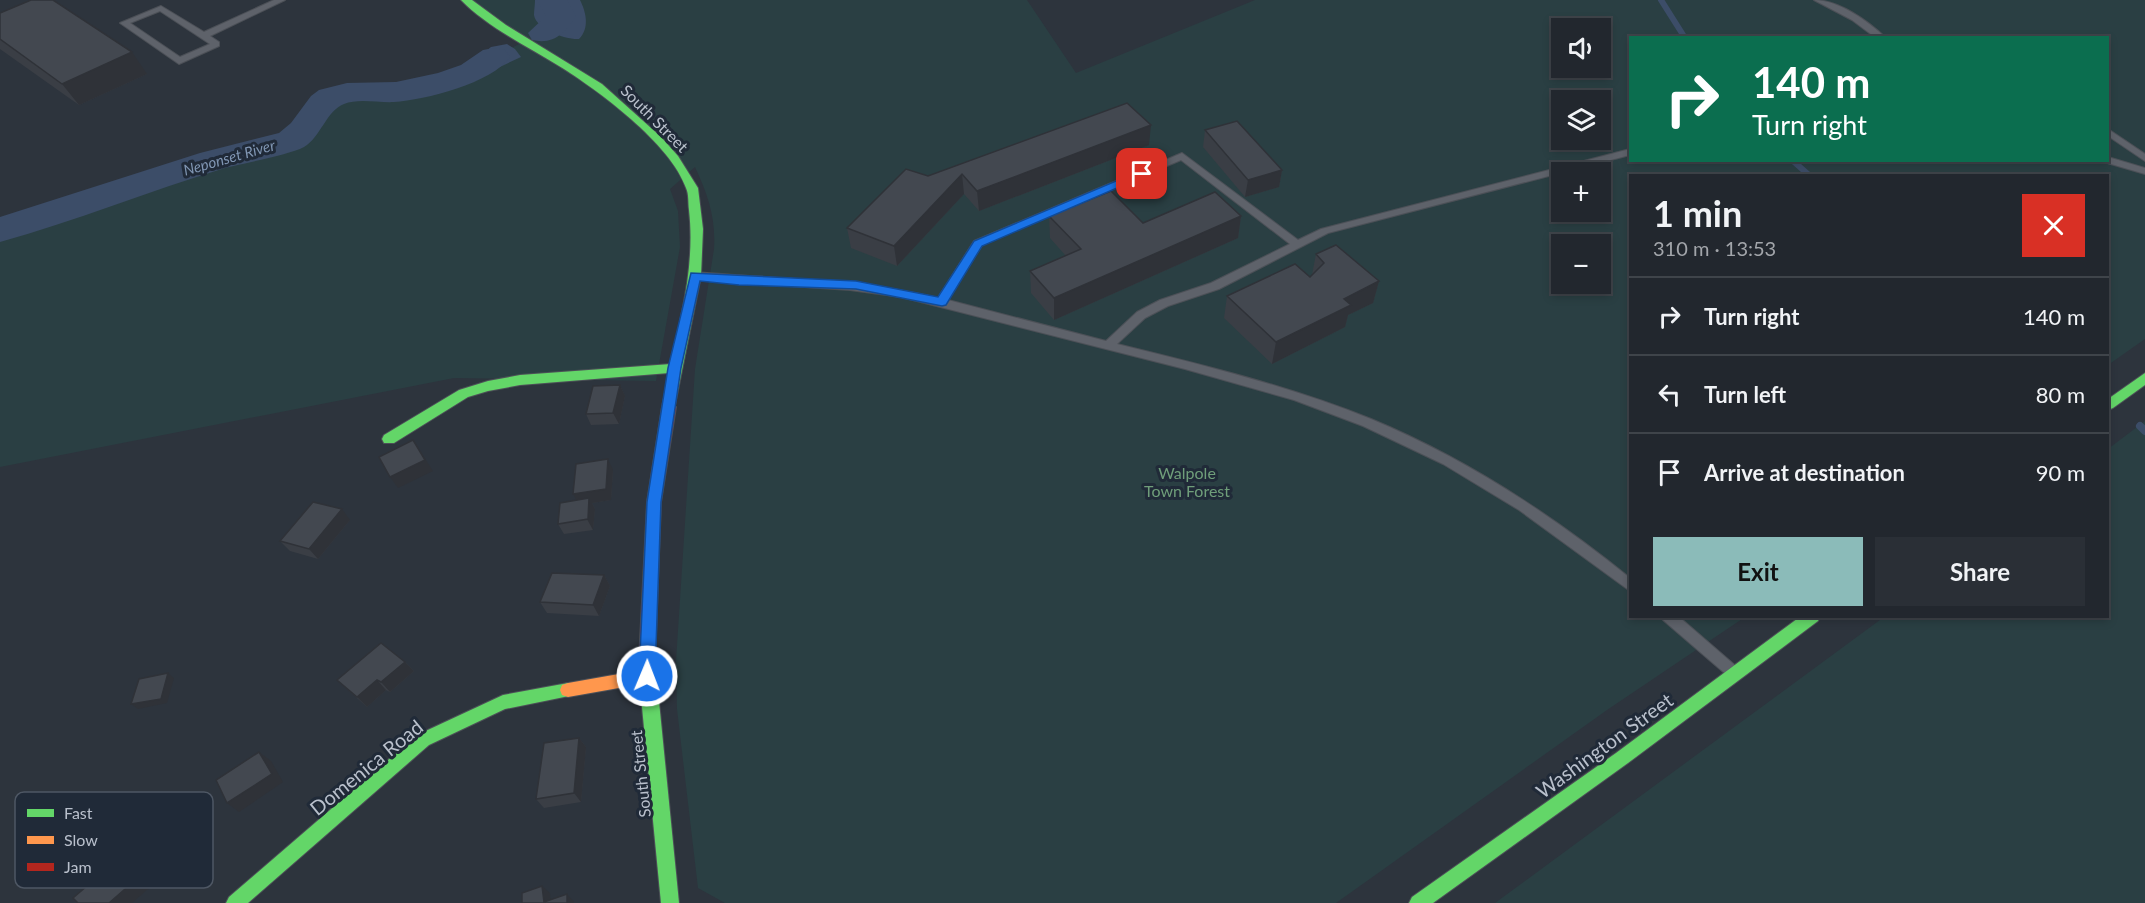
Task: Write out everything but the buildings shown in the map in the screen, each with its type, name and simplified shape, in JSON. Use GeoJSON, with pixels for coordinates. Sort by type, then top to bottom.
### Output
{"type":"FeatureCollection","features":[{"type":"Feature","properties":{"kind":"street","name":"South Street"},"geometry":{"type":"LineString","coordinates":[[466,0],[503,27],[598,86],[639,121],[674,158],[692,188],[697,228],[695,276],[675,368],[654,502],[647,676],[670,903]]}},
{"type":"Feature","properties":{"kind":"street"},"geometry":{"type":"LineString","coordinates":[[389,439],[464,393],[488,386],[520,380],[675,368]]}},
{"type":"Feature","properties":{"kind":"street"},"geometry":{"type":"LineString","coordinates":[[2109,404],[2145,378]]}},
{"type":"Feature","properties":{"kind":"street","name":"Washington Street"},"geometry":{"type":"LineString","coordinates":[[1418,903],[1622,758],[1810,618]]}},
{"type":"Feature","properties":{"kind":"street","name":"Domenica Road"},"geometry":{"type":"LineString","coordinates":[[235,903],[423,740],[503,702],[647,676]]}},
{"type":"Feature","properties":{"kind":"lane"},"geometry":{"type":"LineString","coordinates":[[203,36],[281,0]]}},
{"type":"Feature","properties":{"kind":"lane"},"geometry":{"type":"LineString","coordinates":[[1818,0],[1855,18],[1879,36]]}},
{"type":"Feature","properties":{"kind":"lane"},"geometry":{"type":"LineString","coordinates":[[161,8],[203,36],[216,44],[178,61],[124,23],[161,8]]}},
{"type":"Feature","properties":{"kind":"lane"},"geometry":{"type":"LineString","coordinates":[[2109,133],[2145,158]]}},
{"type":"Feature","properties":{"kind":"lane"},"geometry":{"type":"LineString","coordinates":[[1108,345],[1141,315],[1164,303],[1215,286],[1325,231],[1629,152]]}},
{"type":"Feature","properties":{"kind":"lane"},"geometry":{"type":"LineString","coordinates":[[942,302],[978,243],[1182,156],[1297,245]]}},
{"type":"Feature","properties":{"kind":"lane"},"geometry":{"type":"LineString","coordinates":[[2109,161],[2145,171]]}},
{"type":"Feature","properties":{"kind":"lane"},"geometry":{"type":"LineString","coordinates":[[695,276],[739,281],[856,285],[942,302],[1245,380],[1328,407],[1380,429],[1502,493],[1593,554],[1629,584]]}},
{"type":"Feature","properties":{"kind":"lane"},"geometry":{"type":"LineString","coordinates":[[1670,618],[1735,673]]}},
{"type":"Feature","properties":{"kind":"green space","name":"Walpole Town Forest"},"geometry":{"type":"Polygon","coordinates":[[[466,0],[1027,0],[1076,73],[1255,0],[2145,0],[2145,339],[2109,364],[2109,174],[1629,174],[1629,618],[1744,618],[1607,710],[1336,903],[725,903],[698,888],[677,709],[676,661],[695,369],[714,249],[714,227],[710,207],[695,167],[670,189],[678,211],[680,247],[656,381],[454,378],[0,467],[0,230],[212,161],[291,140],[303,130],[323,103],[331,97],[347,93],[396,92],[447,81],[525,41],[466,0]]]}},
{"type":"Feature","properties":{"kind":"green space"},"geometry":{"type":"Polygon","coordinates":[[[2145,421],[2145,903],[1495,903],[1883,618],[2109,618],[2109,448],[2145,421]]]}},
{"type":"Feature","properties":{"kind":"water"},"geometry":{"type":"Polygon","coordinates":[[[535,0],[580,0],[586,25],[579,39],[560,36],[540,25],[534,15],[535,0]]]}},
{"type":"Feature","properties":{"kind":"water"},"geometry":{"type":"Polygon","coordinates":[[[507,44],[521,57],[457,87],[443,87],[436,79],[469,65],[491,47],[507,44]]]}},
{"type":"Feature","properties":{"kind":"waterway","name":"Neponset River"},"geometry":{"type":"LineString","coordinates":[[543,33],[561,16],[552,0]]}},
{"type":"Feature","properties":{"kind":"waterway"},"geometry":{"type":"LineString","coordinates":[[1661,0],[1684,36]]}},
{"type":"Feature","properties":{"kind":"waterway","name":"Neponset River"},"geometry":{"type":"LineString","coordinates":[[0,230],[212,161],[291,140],[303,130],[323,103],[331,97],[347,93],[396,92],[447,81],[472,72],[494,57]]}},
{"type":"Feature","properties":{"kind":"waterway"},"geometry":{"type":"LineString","coordinates":[[1794,162],[1808,174]]}},
{"type":"Feature","properties":{"kind":"waterway"},"geometry":{"type":"LineString","coordinates":[[2140,426],[2145,431]]}},
{"type":"Feature","properties":{"kind":"traffic: fast"},"geometry":{"type":"LineString","coordinates":[[466,0],[503,27],[598,86],[657,139],[674,158],[692,188],[697,229],[695,276],[669,407]]}},
{"type":"Feature","properties":{"kind":"traffic: fast"},"geometry":{"type":"LineString","coordinates":[[389,439],[464,393],[488,386],[520,380],[675,368]]}},
{"type":"Feature","properties":{"kind":"traffic: fast"},"geometry":{"type":"LineString","coordinates":[[2109,404],[2145,378]]}},
{"type":"Feature","properties":{"kind":"traffic: fast"},"geometry":{"type":"LineString","coordinates":[[1418,903],[1622,758],[1810,618]]}},
{"type":"Feature","properties":{"kind":"traffic: fast"},"geometry":{"type":"LineString","coordinates":[[647,661],[670,903]]}},
{"type":"Feature","properties":{"kind":"traffic: fast"},"geometry":{"type":"LineString","coordinates":[[235,903],[423,740],[503,702],[568,690]]}},
{"type":"Feature","properties":{"kind":"traffic: slow"},"geometry":{"type":"LineString","coordinates":[[568,690],[647,676]]}},
{"type":"Feature","properties":{"kind":"traffic: jam"},"geometry":{"type":"LineString","coordinates":[[647,661],[654,502],[669,407]]}},
{"type":"Feature","properties":{"kind":"route"},"geometry":{"type":"LineString","coordinates":[[647,676],[654,502],[675,368],[695,276],[739,281],[856,285],[942,302],[978,243],[1142,174]]}}]}
